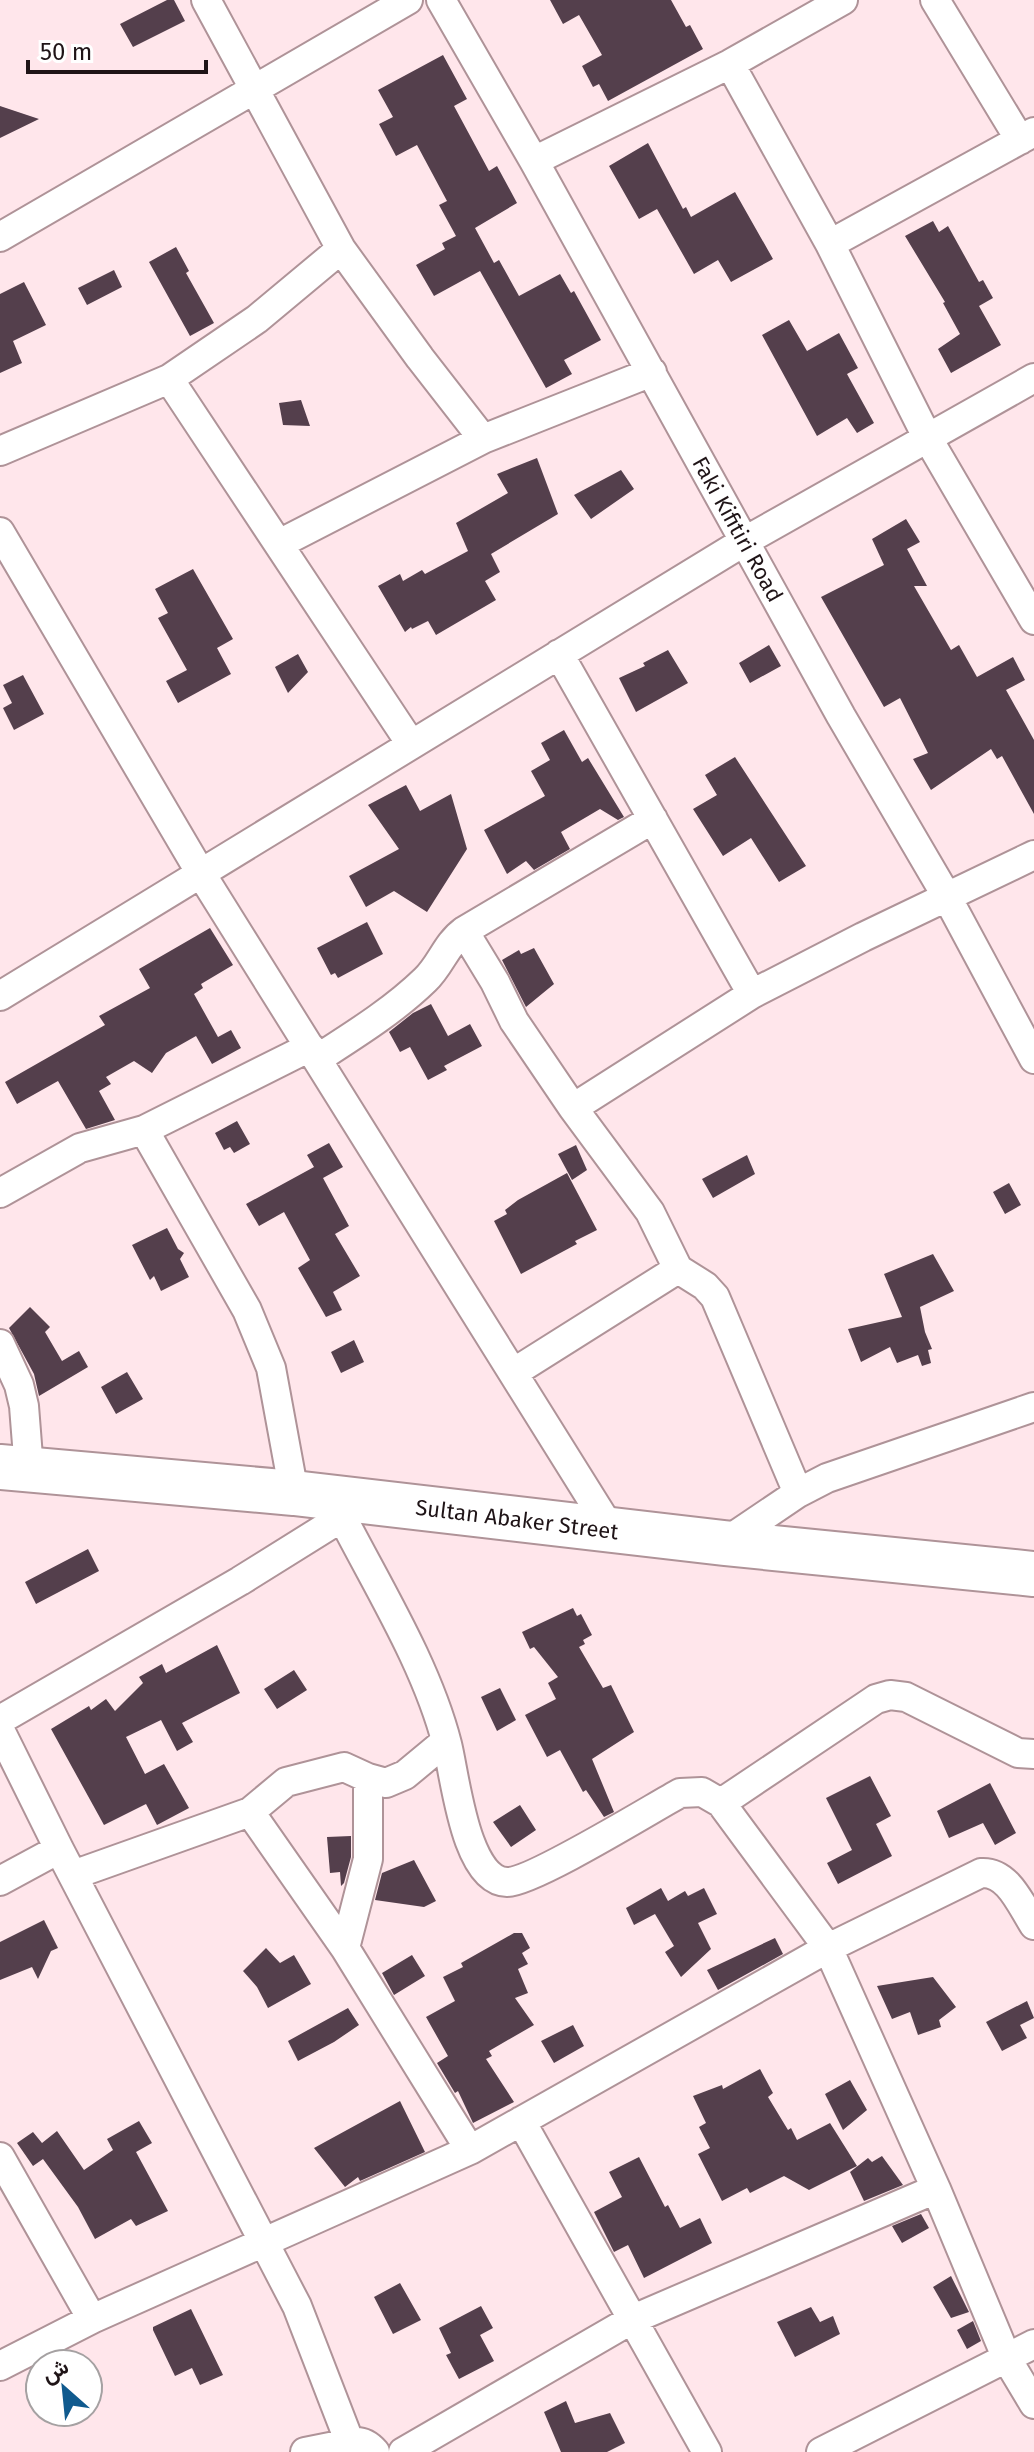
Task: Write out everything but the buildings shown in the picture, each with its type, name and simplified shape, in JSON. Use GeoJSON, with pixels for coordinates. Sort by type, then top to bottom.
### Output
{"type":"FeatureCollection","features":[{"type":"Feature","properties":{"kind":"highway","name":"Sultan Abaker Street"},"geometry":{"type":"LineString","coordinates":[[14,1468],[294,1493],[355,1509],[611,1530],[1034,1574]]}},
{"type":"Feature","properties":{"kind":"street"},"geometry":{"type":"LineString","coordinates":[[206,0],[341,249],[483,439]]}},
{"type":"Feature","properties":{"kind":"street"},"geometry":{"type":"LineString","coordinates":[[0,237],[408,0]]}},
{"type":"Feature","properties":{"kind":"street","name":"Faki Kifitiri Road"},"geometry":{"type":"LineString","coordinates":[[441,0],[652,372],[841,716],[947,897],[1034,1059]]}},
{"type":"Feature","properties":{"kind":"street"},"geometry":{"type":"LineString","coordinates":[[534,161],[730,64],[843,0]]}},
{"type":"Feature","properties":{"kind":"street"},"geometry":{"type":"LineString","coordinates":[[830,244],[1027,136],[935,0]]}},
{"type":"Feature","properties":{"kind":"street"},"geometry":{"type":"LineString","coordinates":[[730,64],[830,244],[927,437],[1031,609]]}},
{"type":"Feature","properties":{"kind":"street"},"geometry":{"type":"LineString","coordinates":[[0,451],[169,379],[257,319],[341,249]]}},
{"type":"Feature","properties":{"kind":"street"},"geometry":{"type":"LineString","coordinates":[[279,544],[483,439],[652,372]]}},
{"type":"Feature","properties":{"kind":"street"},"geometry":{"type":"LineString","coordinates":[[0,996],[745,541],[1034,378]]}},
{"type":"Feature","properties":{"kind":"street"},"geometry":{"type":"LineString","coordinates":[[169,379],[411,744]]}},
{"type":"Feature","properties":{"kind":"street"},"geometry":{"type":"LineString","coordinates":[[0,532],[200,872],[611,1530]]}},
{"type":"Feature","properties":{"kind":"street"},"geometry":{"type":"LineString","coordinates":[[559,654],[752,994]]}},
{"type":"Feature","properties":{"kind":"street"},"geometry":{"type":"LineString","coordinates":[[0,1193],[80,1148],[144,1130],[314,1053],[375,1021],[424,982],[453,939],[464,931],[653,819]]}},
{"type":"Feature","properties":{"kind":"street"},"geometry":{"type":"LineString","coordinates":[[573,1108],[752,994],[1034,855]]}},
{"type":"Feature","properties":{"kind":"street"},"geometry":{"type":"LineString","coordinates":[[464,931],[514,1021],[573,1108],[650,1212],[678,1269],[705,1286],[721,1308],[798,1493]]}},
{"type":"Feature","properties":{"kind":"street"},"geometry":{"type":"LineString","coordinates":[[144,1130],[261,1339],[271,1368],[294,1493]]}},
{"type":"Feature","properties":{"kind":"street"},"geometry":{"type":"LineString","coordinates":[[513,1373],[678,1269]]}},
{"type":"Feature","properties":{"kind":"street"},"geometry":{"type":"LineString","coordinates":[[0,1344],[19,1385],[24,1406],[14,1468]]}},
{"type":"Feature","properties":{"kind":"street"},"geometry":{"type":"LineString","coordinates":[[724,1543],[798,1493],[827,1478],[1034,1407]]}},
{"type":"Feature","properties":{"kind":"street"},"geometry":{"type":"LineString","coordinates":[[0,1720],[240,1581],[355,1509],[446,1741],[471,1846],[487,1875],[506,1882],[533,1874],[680,1793],[702,1792],[721,1803],[828,1948],[936,2189],[1007,2359],[1034,2404]]}},
{"type":"Feature","properties":{"kind":"street"},"geometry":{"type":"LineString","coordinates":[[721,1803],[876,1699],[890,1695],[906,1697],[1018,1753],[1034,1754]]}},
{"type":"Feature","properties":{"kind":"street"},"geometry":{"type":"LineString","coordinates":[[0,1730],[59,1849],[265,2241],[362,2447],[305,2452]]}},
{"type":"Feature","properties":{"kind":"street"},"geometry":{"type":"LineString","coordinates":[[73,1875],[250,1812],[286,1782],[344,1767],[386,1783],[405,1775],[446,1741]]}},
{"type":"Feature","properties":{"kind":"street"},"geometry":{"type":"LineString","coordinates":[[345,1948],[368,1859],[368,1778]]}},
{"type":"Feature","properties":{"kind":"street"},"geometry":{"type":"LineString","coordinates":[[250,1812],[345,1948],[470,2150]]}},
{"type":"Feature","properties":{"kind":"street"},"geometry":{"type":"LineString","coordinates":[[0,1881],[59,1849]]}},
{"type":"Feature","properties":{"kind":"street"},"geometry":{"type":"LineString","coordinates":[[0,2366],[92,2319],[470,2150],[828,1948],[981,1873],[992,1872],[1004,1879],[1034,1925]]}},
{"type":"Feature","properties":{"kind":"street"},"geometry":{"type":"LineString","coordinates":[[521,2121],[707,2452]]}},
{"type":"Feature","properties":{"kind":"street"},"geometry":{"type":"LineString","coordinates":[[0,2157],[92,2319]]}},
{"type":"Feature","properties":{"kind":"street"},"geometry":{"type":"LineString","coordinates":[[403,2452],[631,2320],[936,2189]]}},
{"type":"Feature","properties":{"kind":"street"},"geometry":{"type":"LineString","coordinates":[[821,2452],[1034,2344]]}}]}
